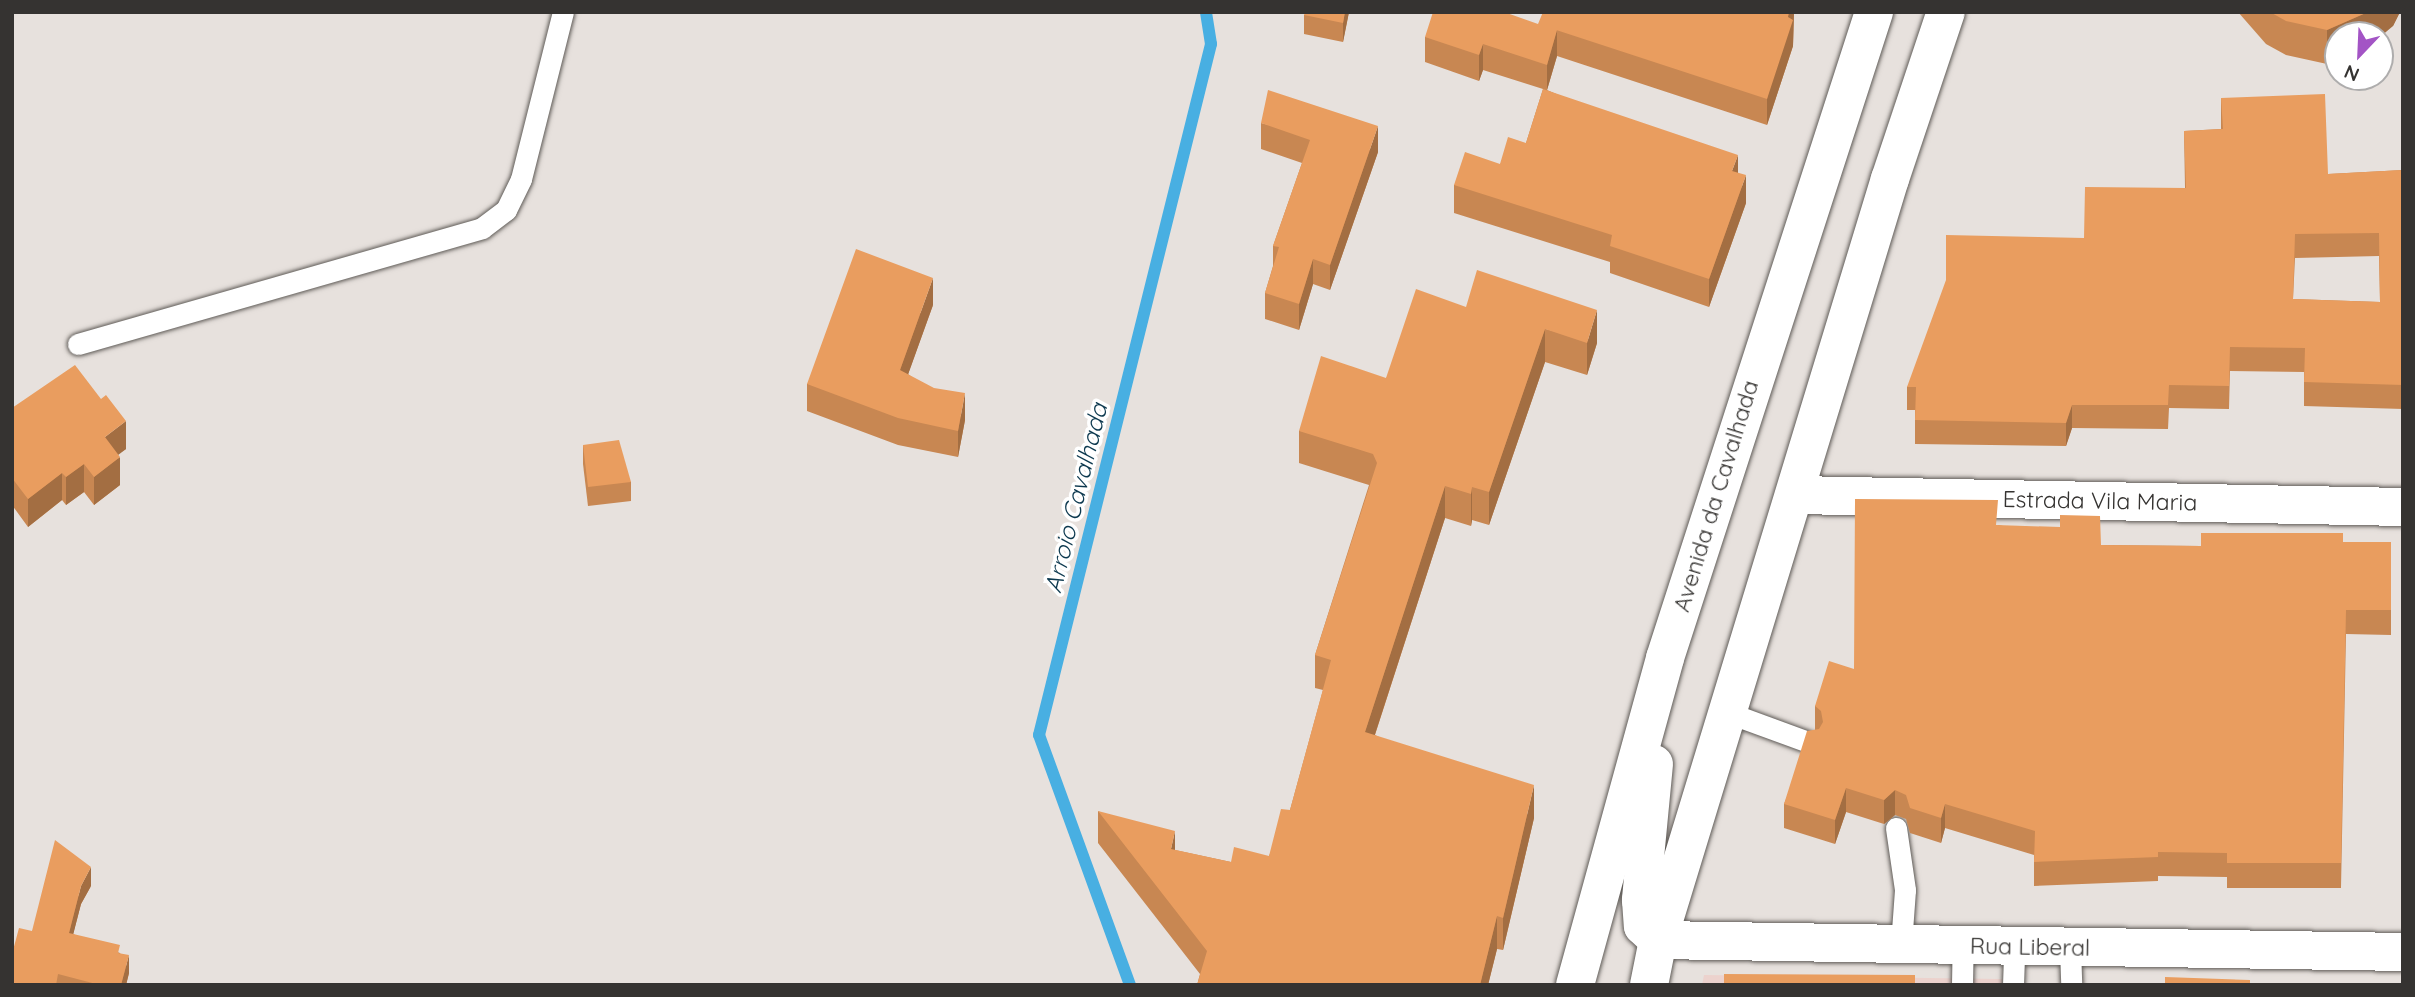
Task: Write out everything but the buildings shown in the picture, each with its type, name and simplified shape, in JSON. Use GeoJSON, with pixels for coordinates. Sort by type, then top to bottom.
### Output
{"type":"FeatureCollection","features":[{"type":"Feature","properties":{"kind":"main road","name":"Avenida da Cavalhada"},"geometry":{"type":"LineString","coordinates":[[1575,985],[1665,658],[1874,12]]}},
{"type":"Feature","properties":{"kind":"main road"},"geometry":{"type":"LineString","coordinates":[[1648,985],[1658,940],[1796,495],[1890,179],[1946,12]]}},
{"type":"Feature","properties":{"kind":"main road","name":"Estrada Vila Maria"},"geometry":{"type":"LineString","coordinates":[[1796,495],[2403,508]]}},
{"type":"Feature","properties":{"kind":"main road"},"geometry":{"type":"LineString","coordinates":[[1658,940],[1643,926],[1641,901],[1665,658]]}},
{"type":"Feature","properties":{"kind":"main road","name":"Rua Liberal"},"geometry":{"type":"LineString","coordinates":[[1658,940],[2014,947],[2070,966],[2403,951]]}},
{"type":"Feature","properties":{"kind":"lane"},"geometry":{"type":"LineString","coordinates":[[78,344],[482,228],[506,210],[521,179],[563,12]]}},
{"type":"Feature","properties":{"kind":"lane"},"geometry":{"type":"LineString","coordinates":[[1729,713],[1811,743]]}},
{"type":"Feature","properties":{"kind":"lane"},"geometry":{"type":"LineString","coordinates":[[1896,828],[1905,890],[1900,945]]}},
{"type":"Feature","properties":{"kind":"lane"},"geometry":{"type":"LineString","coordinates":[[1962,985],[1964,946]]}},
{"type":"Feature","properties":{"kind":"lane"},"geometry":{"type":"LineString","coordinates":[[2012,985],[2014,947]]}},
{"type":"Feature","properties":{"kind":"shaded area"},"geometry":{"type":"Polygon","coordinates":[[[1704,975],[2002,979],[2002,985],[1702,985],[1704,975]]]}},
{"type":"Feature","properties":{"kind":"waterway","name":"Arroio Cavalhada"},"geometry":{"type":"LineString","coordinates":[[1130,985],[1039,735],[1211,44],[1206,12]]}}]}
